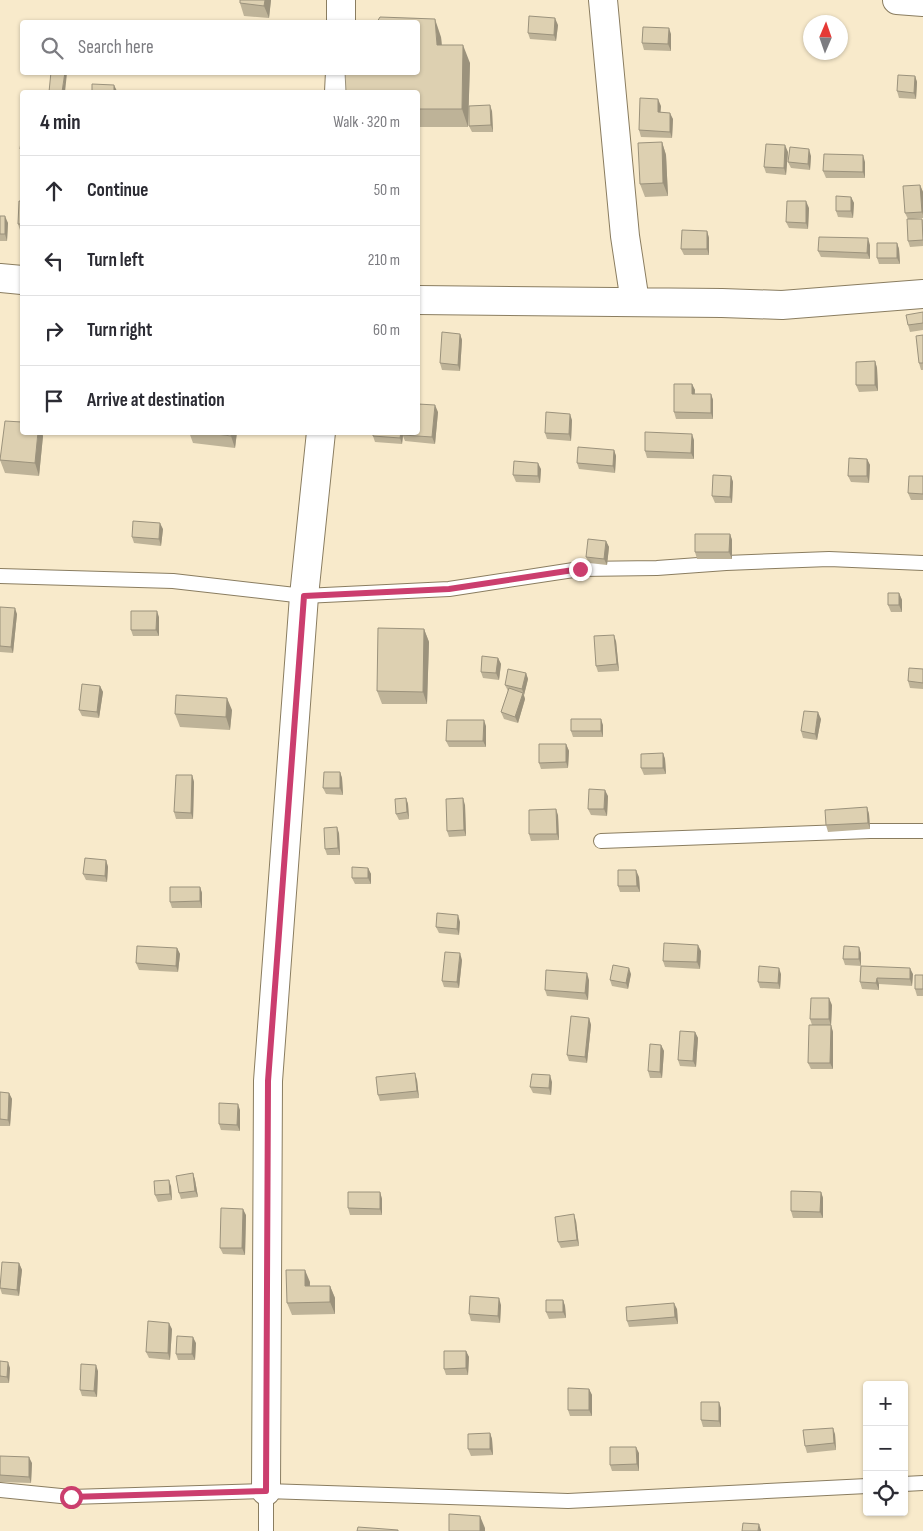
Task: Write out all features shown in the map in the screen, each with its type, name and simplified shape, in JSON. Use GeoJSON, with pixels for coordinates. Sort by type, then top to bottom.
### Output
{"type":"FeatureCollection","features":[{"type":"Feature","properties":{"kind":"street"},"geometry":{"type":"LineString","coordinates":[[341,0],[341,20]]}},
{"type":"Feature","properties":{"kind":"street"},"geometry":{"type":"LineString","coordinates":[[603,0],[622,184],[625,236],[634,302]]}},
{"type":"Feature","properties":{"kind":"street"},"geometry":{"type":"LineString","coordinates":[[897,0],[923,2]]}},
{"type":"Feature","properties":{"kind":"street"},"geometry":{"type":"LineString","coordinates":[[339,90],[340,75]]}},
{"type":"Feature","properties":{"kind":"street"},"geometry":{"type":"LineString","coordinates":[[0,278],[20,280]]}},
{"type":"Feature","properties":{"kind":"street"},"geometry":{"type":"LineString","coordinates":[[420,300],[782,305],[923,294]]}},
{"type":"Feature","properties":{"kind":"street"},"geometry":{"type":"LineString","coordinates":[[266,1491],[268,1081],[304,596],[321,435]]}},
{"type":"Feature","properties":{"kind":"lane"},"geometry":{"type":"LineString","coordinates":[[0,576],[173,581],[304,596],[449,589],[580,569],[657,568],[829,559],[923,563]]}},
{"type":"Feature","properties":{"kind":"lane"},"geometry":{"type":"LineString","coordinates":[[601,841],[870,831],[923,831]]}},
{"type":"Feature","properties":{"kind":"lane"},"geometry":{"type":"LineString","coordinates":[[908,1484],[923,1483]]}},
{"type":"Feature","properties":{"kind":"lane"},"geometry":{"type":"LineString","coordinates":[[0,1490],[71,1497],[266,1491],[568,1501],[863,1486]]}},
{"type":"Feature","properties":{"kind":"lane"},"geometry":{"type":"LineString","coordinates":[[266,1491],[266,1531]]}},
{"type":"Feature","properties":{"kind":"building"},"geometry":{"type":"Polygon","coordinates":[[[240,0],[265,0],[264,6],[240,3],[240,0]]]}},
{"type":"Feature","properties":{"kind":"building"},"geometry":{"type":"Polygon","coordinates":[[[529,16],[555,18],[554,35],[528,33],[529,16]]]}},
{"type":"Feature","properties":{"kind":"building"},"geometry":{"type":"Polygon","coordinates":[[[380,17],[435,19],[437,45],[463,45],[462,109],[420,109],[420,90],[346,90],[345,75],[420,75],[420,20],[378,20],[380,17]]]}},
{"type":"Feature","properties":{"kind":"building"},"geometry":{"type":"Polygon","coordinates":[[[643,27],[669,28],[668,44],[642,43],[643,27]]]}},
{"type":"Feature","properties":{"kind":"building"},"geometry":{"type":"Polygon","coordinates":[[[51,75],[65,75],[62,90],[49,90],[51,75]]]}},
{"type":"Feature","properties":{"kind":"building"},"geometry":{"type":"Polygon","coordinates":[[[898,75],[915,76],[914,93],[897,91],[898,75]]]}},
{"type":"Feature","properties":{"kind":"building"},"geometry":{"type":"Polygon","coordinates":[[[92,84],[114,85],[114,90],[92,90],[92,84]]]}},
{"type":"Feature","properties":{"kind":"building"},"geometry":{"type":"Polygon","coordinates":[[[640,98],[658,99],[658,112],[670,113],[670,132],[639,130],[640,98]]]}},
{"type":"Feature","properties":{"kind":"building"},"geometry":{"type":"Polygon","coordinates":[[[490,105],[491,125],[469,126],[469,106],[490,105]]]}},
{"type":"Feature","properties":{"kind":"building"},"geometry":{"type":"Polygon","coordinates":[[[662,142],[663,183],[640,184],[638,143],[662,142]]]}},
{"type":"Feature","properties":{"kind":"building"},"geometry":{"type":"Polygon","coordinates":[[[766,144],[785,145],[784,168],[764,167],[766,144]]]}},
{"type":"Feature","properties":{"kind":"building"},"geometry":{"type":"Polygon","coordinates":[[[790,147],[809,149],[808,164],[788,162],[790,147]]]}},
{"type":"Feature","properties":{"kind":"building"},"geometry":{"type":"Polygon","coordinates":[[[824,154],[863,155],[863,172],[823,171],[824,154]]]}},
{"type":"Feature","properties":{"kind":"building"},"geometry":{"type":"Polygon","coordinates":[[[920,185],[922,212],[905,213],[903,186],[920,185]]]}},
{"type":"Feature","properties":{"kind":"building"},"geometry":{"type":"Polygon","coordinates":[[[836,196],[851,197],[851,211],[836,211],[836,196]]]}},
{"type":"Feature","properties":{"kind":"building"},"geometry":{"type":"Polygon","coordinates":[[[19,201],[20,201],[20,224],[18,224],[19,201]]]}},
{"type":"Feature","properties":{"kind":"building"},"geometry":{"type":"Polygon","coordinates":[[[787,201],[806,201],[806,223],[786,222],[787,201]]]}},
{"type":"Feature","properties":{"kind":"building"},"geometry":{"type":"Polygon","coordinates":[[[0,216],[5,216],[5,234],[0,234],[0,216]]]}},
{"type":"Feature","properties":{"kind":"building"},"geometry":{"type":"Polygon","coordinates":[[[907,219],[922,219],[923,240],[908,241],[907,219]]]}},
{"type":"Feature","properties":{"kind":"building"},"geometry":{"type":"Polygon","coordinates":[[[682,230],[707,231],[707,249],[681,249],[682,230]]]}},
{"type":"Feature","properties":{"kind":"building"},"geometry":{"type":"Polygon","coordinates":[[[819,237],[868,238],[867,253],[818,251],[819,237]]]}},
{"type":"Feature","properties":{"kind":"building"},"geometry":{"type":"Polygon","coordinates":[[[877,243],[897,243],[897,258],[877,258],[877,243]]]}},
{"type":"Feature","properties":{"kind":"building"},"geometry":{"type":"Polygon","coordinates":[[[923,312],[923,323],[908,325],[906,315],[923,312]]]}},
{"type":"Feature","properties":{"kind":"building"},"geometry":{"type":"Polygon","coordinates":[[[442,332],[460,334],[458,365],[440,363],[442,332]]]}},
{"type":"Feature","properties":{"kind":"building"},"geometry":{"type":"Polygon","coordinates":[[[923,335],[923,363],[919,363],[916,336],[923,335]]]}},
{"type":"Feature","properties":{"kind":"building"},"geometry":{"type":"Polygon","coordinates":[[[875,361],[875,385],[856,385],[856,362],[875,361]]]}},
{"type":"Feature","properties":{"kind":"building"},"geometry":{"type":"Polygon","coordinates":[[[674,384],[692,384],[692,394],[711,394],[711,413],[674,412],[674,384]]]}},
{"type":"Feature","properties":{"kind":"building"},"geometry":{"type":"Polygon","coordinates":[[[420,404],[435,405],[432,437],[403,435],[420,435],[420,404]]]}},
{"type":"Feature","properties":{"kind":"building"},"geometry":{"type":"Polygon","coordinates":[[[546,412],[570,414],[569,434],[545,433],[546,412]]]}},
{"type":"Feature","properties":{"kind":"building"},"geometry":{"type":"Polygon","coordinates":[[[5,421],[20,422],[20,435],[38,435],[35,463],[0,460],[5,421]]]}},
{"type":"Feature","properties":{"kind":"building"},"geometry":{"type":"Polygon","coordinates":[[[645,432],[692,434],[691,453],[645,451],[645,432]]]}},
{"type":"Feature","properties":{"kind":"building"},"geometry":{"type":"Polygon","coordinates":[[[373,435],[400,435],[400,438],[373,435]]]}},
{"type":"Feature","properties":{"kind":"building"},"geometry":{"type":"Polygon","coordinates":[[[578,447],[614,450],[613,466],[577,463],[578,447]]]}},
{"type":"Feature","properties":{"kind":"building"},"geometry":{"type":"Polygon","coordinates":[[[849,458],[867,459],[867,476],[848,476],[849,458]]]}},
{"type":"Feature","properties":{"kind":"building"},"geometry":{"type":"Polygon","coordinates":[[[514,461],[538,463],[538,476],[513,475],[514,461]]]}},
{"type":"Feature","properties":{"kind":"building"},"geometry":{"type":"Polygon","coordinates":[[[713,475],[731,476],[730,497],[712,496],[713,475]]]}},
{"type":"Feature","properties":{"kind":"building"},"geometry":{"type":"Polygon","coordinates":[[[909,476],[923,476],[923,494],[908,493],[909,476]]]}},
{"type":"Feature","properties":{"kind":"building"},"geometry":{"type":"Polygon","coordinates":[[[133,521],[160,523],[159,539],[132,537],[133,521]]]}},
{"type":"Feature","properties":{"kind":"building"},"geometry":{"type":"Polygon","coordinates":[[[695,534],[730,534],[729,552],[695,552],[695,534]]]}},
{"type":"Feature","properties":{"kind":"building"},"geometry":{"type":"Polygon","coordinates":[[[588,539],[606,541],[604,559],[586,557],[588,539]]]}},
{"type":"Feature","properties":{"kind":"building"},"geometry":{"type":"Polygon","coordinates":[[[888,593],[899,593],[899,605],[888,605],[888,593]]]}},
{"type":"Feature","properties":{"kind":"building"},"geometry":{"type":"Polygon","coordinates":[[[0,607],[15,608],[11,647],[0,646],[0,607]]]}},
{"type":"Feature","properties":{"kind":"building"},"geometry":{"type":"Polygon","coordinates":[[[131,611],[157,611],[156,630],[131,630],[131,611]]]}},
{"type":"Feature","properties":{"kind":"building"},"geometry":{"type":"Polygon","coordinates":[[[378,628],[424,629],[423,692],[377,691],[378,628]]]}},
{"type":"Feature","properties":{"kind":"building"},"geometry":{"type":"Polygon","coordinates":[[[614,635],[617,664],[596,666],[594,636],[614,635]]]}},
{"type":"Feature","properties":{"kind":"building"},"geometry":{"type":"Polygon","coordinates":[[[482,656],[498,658],[496,673],[481,672],[482,656]]]}},
{"type":"Feature","properties":{"kind":"building"},"geometry":{"type":"Polygon","coordinates":[[[909,668],[923,669],[923,683],[908,681],[909,668]]]}},
{"type":"Feature","properties":{"kind":"building"},"geometry":{"type":"Polygon","coordinates":[[[508,669],[526,673],[522,689],[505,685],[508,669]]]}},
{"type":"Feature","properties":{"kind":"building"},"geometry":{"type":"Polygon","coordinates":[[[82,684],[100,686],[97,712],[79,710],[82,684]]]}},
{"type":"Feature","properties":{"kind":"building"},"geometry":{"type":"Polygon","coordinates":[[[509,688],[523,693],[515,717],[501,712],[509,688]]]}},
{"type":"Feature","properties":{"kind":"building"},"geometry":{"type":"Polygon","coordinates":[[[176,695],[227,698],[226,717],[175,714],[176,695]]]}},
{"type":"Feature","properties":{"kind":"building"},"geometry":{"type":"Polygon","coordinates":[[[804,711],[818,712],[815,734],[801,731],[804,711]]]}},
{"type":"Feature","properties":{"kind":"building"},"geometry":{"type":"Polygon","coordinates":[[[571,719],[601,719],[601,731],[571,731],[571,719]]]}},
{"type":"Feature","properties":{"kind":"building"},"geometry":{"type":"Polygon","coordinates":[[[447,720],[484,720],[483,741],[446,741],[447,720]]]}},
{"type":"Feature","properties":{"kind":"building"},"geometry":{"type":"Polygon","coordinates":[[[539,744],[566,744],[566,762],[539,763],[539,744]]]}},
{"type":"Feature","properties":{"kind":"building"},"geometry":{"type":"Polygon","coordinates":[[[663,753],[663,768],[641,768],[641,754],[663,753]]]}},
{"type":"Feature","properties":{"kind":"building"},"geometry":{"type":"Polygon","coordinates":[[[324,772],[340,772],[340,788],[323,788],[324,772]]]}},
{"type":"Feature","properties":{"kind":"building"},"geometry":{"type":"Polygon","coordinates":[[[176,775],[192,775],[191,813],[174,812],[176,775]]]}},
{"type":"Feature","properties":{"kind":"building"},"geometry":{"type":"Polygon","coordinates":[[[589,789],[605,790],[604,809],[588,809],[589,789]]]}},
{"type":"Feature","properties":{"kind":"building"},"geometry":{"type":"Polygon","coordinates":[[[406,798],[407,812],[396,814],[395,799],[406,798]]]}},
{"type":"Feature","properties":{"kind":"building"},"geometry":{"type":"Polygon","coordinates":[[[463,798],[464,830],[447,831],[446,799],[463,798]]]}},
{"type":"Feature","properties":{"kind":"building"},"geometry":{"type":"Polygon","coordinates":[[[867,807],[868,823],[826,825],[825,810],[867,807]]]}},
{"type":"Feature","properties":{"kind":"building"},"geometry":{"type":"Polygon","coordinates":[[[556,809],[557,834],[529,834],[529,810],[556,809]]]}},
{"type":"Feature","properties":{"kind":"building"},"geometry":{"type":"Polygon","coordinates":[[[337,827],[338,848],[325,849],[324,828],[337,827]]]}},
{"type":"Feature","properties":{"kind":"building"},"geometry":{"type":"Polygon","coordinates":[[[85,858],[106,860],[105,876],[83,874],[85,858]]]}},
{"type":"Feature","properties":{"kind":"building"},"geometry":{"type":"Polygon","coordinates":[[[352,867],[368,868],[368,878],[352,878],[352,867]]]}},
{"type":"Feature","properties":{"kind":"building"},"geometry":{"type":"Polygon","coordinates":[[[618,870],[636,870],[637,886],[618,886],[618,870]]]}},
{"type":"Feature","properties":{"kind":"building"},"geometry":{"type":"Polygon","coordinates":[[[170,887],[200,887],[200,901],[170,902],[170,887]]]}},
{"type":"Feature","properties":{"kind":"building"},"geometry":{"type":"Polygon","coordinates":[[[437,913],[458,915],[457,929],[436,927],[437,913]]]}},
{"type":"Feature","properties":{"kind":"building"},"geometry":{"type":"Polygon","coordinates":[[[664,943],[698,945],[697,962],[663,961],[664,943]]]}},
{"type":"Feature","properties":{"kind":"building"},"geometry":{"type":"Polygon","coordinates":[[[137,946],[177,948],[176,966],[136,963],[137,946]]]}},
{"type":"Feature","properties":{"kind":"building"},"geometry":{"type":"Polygon","coordinates":[[[844,946],[859,947],[859,959],[843,959],[844,946]]]}},
{"type":"Feature","properties":{"kind":"building"},"geometry":{"type":"Polygon","coordinates":[[[445,952],[460,953],[457,982],[442,981],[445,952]]]}},
{"type":"Feature","properties":{"kind":"building"},"geometry":{"type":"Polygon","coordinates":[[[613,965],[629,968],[626,983],[610,980],[613,965]]]}},
{"type":"Feature","properties":{"kind":"building"},"geometry":{"type":"Polygon","coordinates":[[[759,966],[779,968],[778,983],[758,982],[759,966]]]}},
{"type":"Feature","properties":{"kind":"building"},"geometry":{"type":"Polygon","coordinates":[[[861,966],[910,968],[910,979],[877,978],[876,983],[860,982],[861,966]]]}},
{"type":"Feature","properties":{"kind":"building"},"geometry":{"type":"Polygon","coordinates":[[[546,970],[587,973],[585,993],[545,990],[546,970]]]}},
{"type":"Feature","properties":{"kind":"building"},"geometry":{"type":"Polygon","coordinates":[[[915,975],[923,975],[923,989],[915,989],[915,975]]]}},
{"type":"Feature","properties":{"kind":"building"},"geometry":{"type":"Polygon","coordinates":[[[811,998],[829,998],[829,1019],[810,1019],[811,998]]]}},
{"type":"Feature","properties":{"kind":"building"},"geometry":{"type":"Polygon","coordinates":[[[571,1016],[589,1018],[585,1057],[567,1055],[571,1016]]]}},
{"type":"Feature","properties":{"kind":"building"},"geometry":{"type":"Polygon","coordinates":[[[809,1025],[831,1025],[830,1063],[808,1063],[809,1025]]]}},
{"type":"Feature","properties":{"kind":"building"},"geometry":{"type":"Polygon","coordinates":[[[680,1031],[695,1032],[693,1061],[678,1060],[680,1031]]]}},
{"type":"Feature","properties":{"kind":"building"},"geometry":{"type":"Polygon","coordinates":[[[650,1044],[661,1045],[660,1072],[648,1071],[650,1044]]]}},
{"type":"Feature","properties":{"kind":"building"},"geometry":{"type":"Polygon","coordinates":[[[415,1073],[417,1091],[378,1095],[376,1077],[415,1073]]]}},
{"type":"Feature","properties":{"kind":"building"},"geometry":{"type":"Polygon","coordinates":[[[532,1074],[550,1075],[549,1088],[530,1087],[532,1074]]]}},
{"type":"Feature","properties":{"kind":"building"},"geometry":{"type":"Polygon","coordinates":[[[0,1092],[9,1093],[8,1120],[0,1119],[0,1092]]]}},
{"type":"Feature","properties":{"kind":"building"},"geometry":{"type":"Polygon","coordinates":[[[219,1103],[238,1104],[237,1125],[219,1124],[219,1103]]]}},
{"type":"Feature","properties":{"kind":"building"},"geometry":{"type":"Polygon","coordinates":[[[193,1173],[195,1191],[179,1193],[176,1176],[193,1173]]]}},
{"type":"Feature","properties":{"kind":"building"},"geometry":{"type":"Polygon","coordinates":[[[169,1180],[170,1194],[155,1195],[154,1181],[169,1180]]]}},
{"type":"Feature","properties":{"kind":"building"},"geometry":{"type":"Polygon","coordinates":[[[791,1191],[821,1192],[820,1212],[791,1211],[791,1191]]]}},
{"type":"Feature","properties":{"kind":"building"},"geometry":{"type":"Polygon","coordinates":[[[348,1192],[380,1192],[380,1209],[348,1208],[348,1192]]]}},
{"type":"Feature","properties":{"kind":"building"},"geometry":{"type":"Polygon","coordinates":[[[221,1208],[243,1209],[242,1248],[220,1248],[221,1208]]]}},
{"type":"Feature","properties":{"kind":"building"},"geometry":{"type":"Polygon","coordinates":[[[574,1214],[577,1240],[558,1242],[555,1217],[574,1214]]]}},
{"type":"Feature","properties":{"kind":"building"},"geometry":{"type":"Polygon","coordinates":[[[2,1262],[19,1263],[17,1290],[0,1288],[2,1262]]]}},
{"type":"Feature","properties":{"kind":"building"},"geometry":{"type":"Polygon","coordinates":[[[286,1270],[305,1270],[305,1286],[330,1286],[330,1302],[287,1303],[286,1270]]]}},
{"type":"Feature","properties":{"kind":"building"},"geometry":{"type":"Polygon","coordinates":[[[470,1296],[499,1298],[498,1316],[469,1314],[470,1296]]]}},
{"type":"Feature","properties":{"kind":"building"},"geometry":{"type":"Polygon","coordinates":[[[546,1300],[563,1300],[563,1312],[546,1312],[546,1300]]]}},
{"type":"Feature","properties":{"kind":"building"},"geometry":{"type":"Polygon","coordinates":[[[674,1303],[675,1317],[627,1321],[626,1307],[674,1303]]]}},
{"type":"Feature","properties":{"kind":"building"},"geometry":{"type":"Polygon","coordinates":[[[148,1321],[169,1323],[168,1353],[146,1352],[148,1321]]]}},
{"type":"Feature","properties":{"kind":"building"},"geometry":{"type":"Polygon","coordinates":[[[177,1336],[193,1337],[192,1354],[176,1354],[177,1336]]]}},
{"type":"Feature","properties":{"kind":"building"},"geometry":{"type":"Polygon","coordinates":[[[444,1351],[466,1351],[466,1368],[444,1369],[444,1351]]]}},
{"type":"Feature","properties":{"kind":"building"},"geometry":{"type":"Polygon","coordinates":[[[0,1361],[8,1362],[7,1377],[0,1376],[0,1361]]]}},
{"type":"Feature","properties":{"kind":"building"},"geometry":{"type":"Polygon","coordinates":[[[81,1364],[96,1365],[94,1391],[80,1390],[81,1364]]]}},
{"type":"Feature","properties":{"kind":"building"},"geometry":{"type":"Polygon","coordinates":[[[568,1388],[589,1389],[589,1410],[568,1410],[568,1388]]]}},
{"type":"Feature","properties":{"kind":"building"},"geometry":{"type":"Polygon","coordinates":[[[701,1402],[719,1402],[719,1421],[701,1420],[701,1402]]]}},
{"type":"Feature","properties":{"kind":"building"},"geometry":{"type":"Polygon","coordinates":[[[833,1428],[834,1443],[805,1446],[803,1430],[833,1428]]]}},
{"type":"Feature","properties":{"kind":"building"},"geometry":{"type":"Polygon","coordinates":[[[490,1433],[490,1449],[468,1449],[468,1434],[490,1433]]]}},
{"type":"Feature","properties":{"kind":"building"},"geometry":{"type":"Polygon","coordinates":[[[610,1447],[636,1447],[637,1464],[610,1465],[610,1447]]]}},
{"type":"Feature","properties":{"kind":"building"},"geometry":{"type":"Polygon","coordinates":[[[0,1456],[29,1457],[29,1477],[0,1475],[0,1456]]]}},
{"type":"Feature","properties":{"kind":"building"},"geometry":{"type":"Polygon","coordinates":[[[449,1514],[480,1516],[480,1531],[449,1531],[449,1514]]]}},
{"type":"Feature","properties":{"kind":"building"},"geometry":{"type":"Polygon","coordinates":[[[743,1523],[759,1524],[758,1531],[742,1531],[743,1523]]]}},
{"type":"Feature","properties":{"kind":"building"},"geometry":{"type":"Polygon","coordinates":[[[358,1527],[398,1530],[398,1531],[357,1531],[358,1527]]]}},
{"type":"Feature","properties":{"kind":"route"},"geometry":{"type":"LineString","coordinates":[[71,1497],[266,1491],[268,1081],[304,596],[449,589],[580,569]]}}]}
